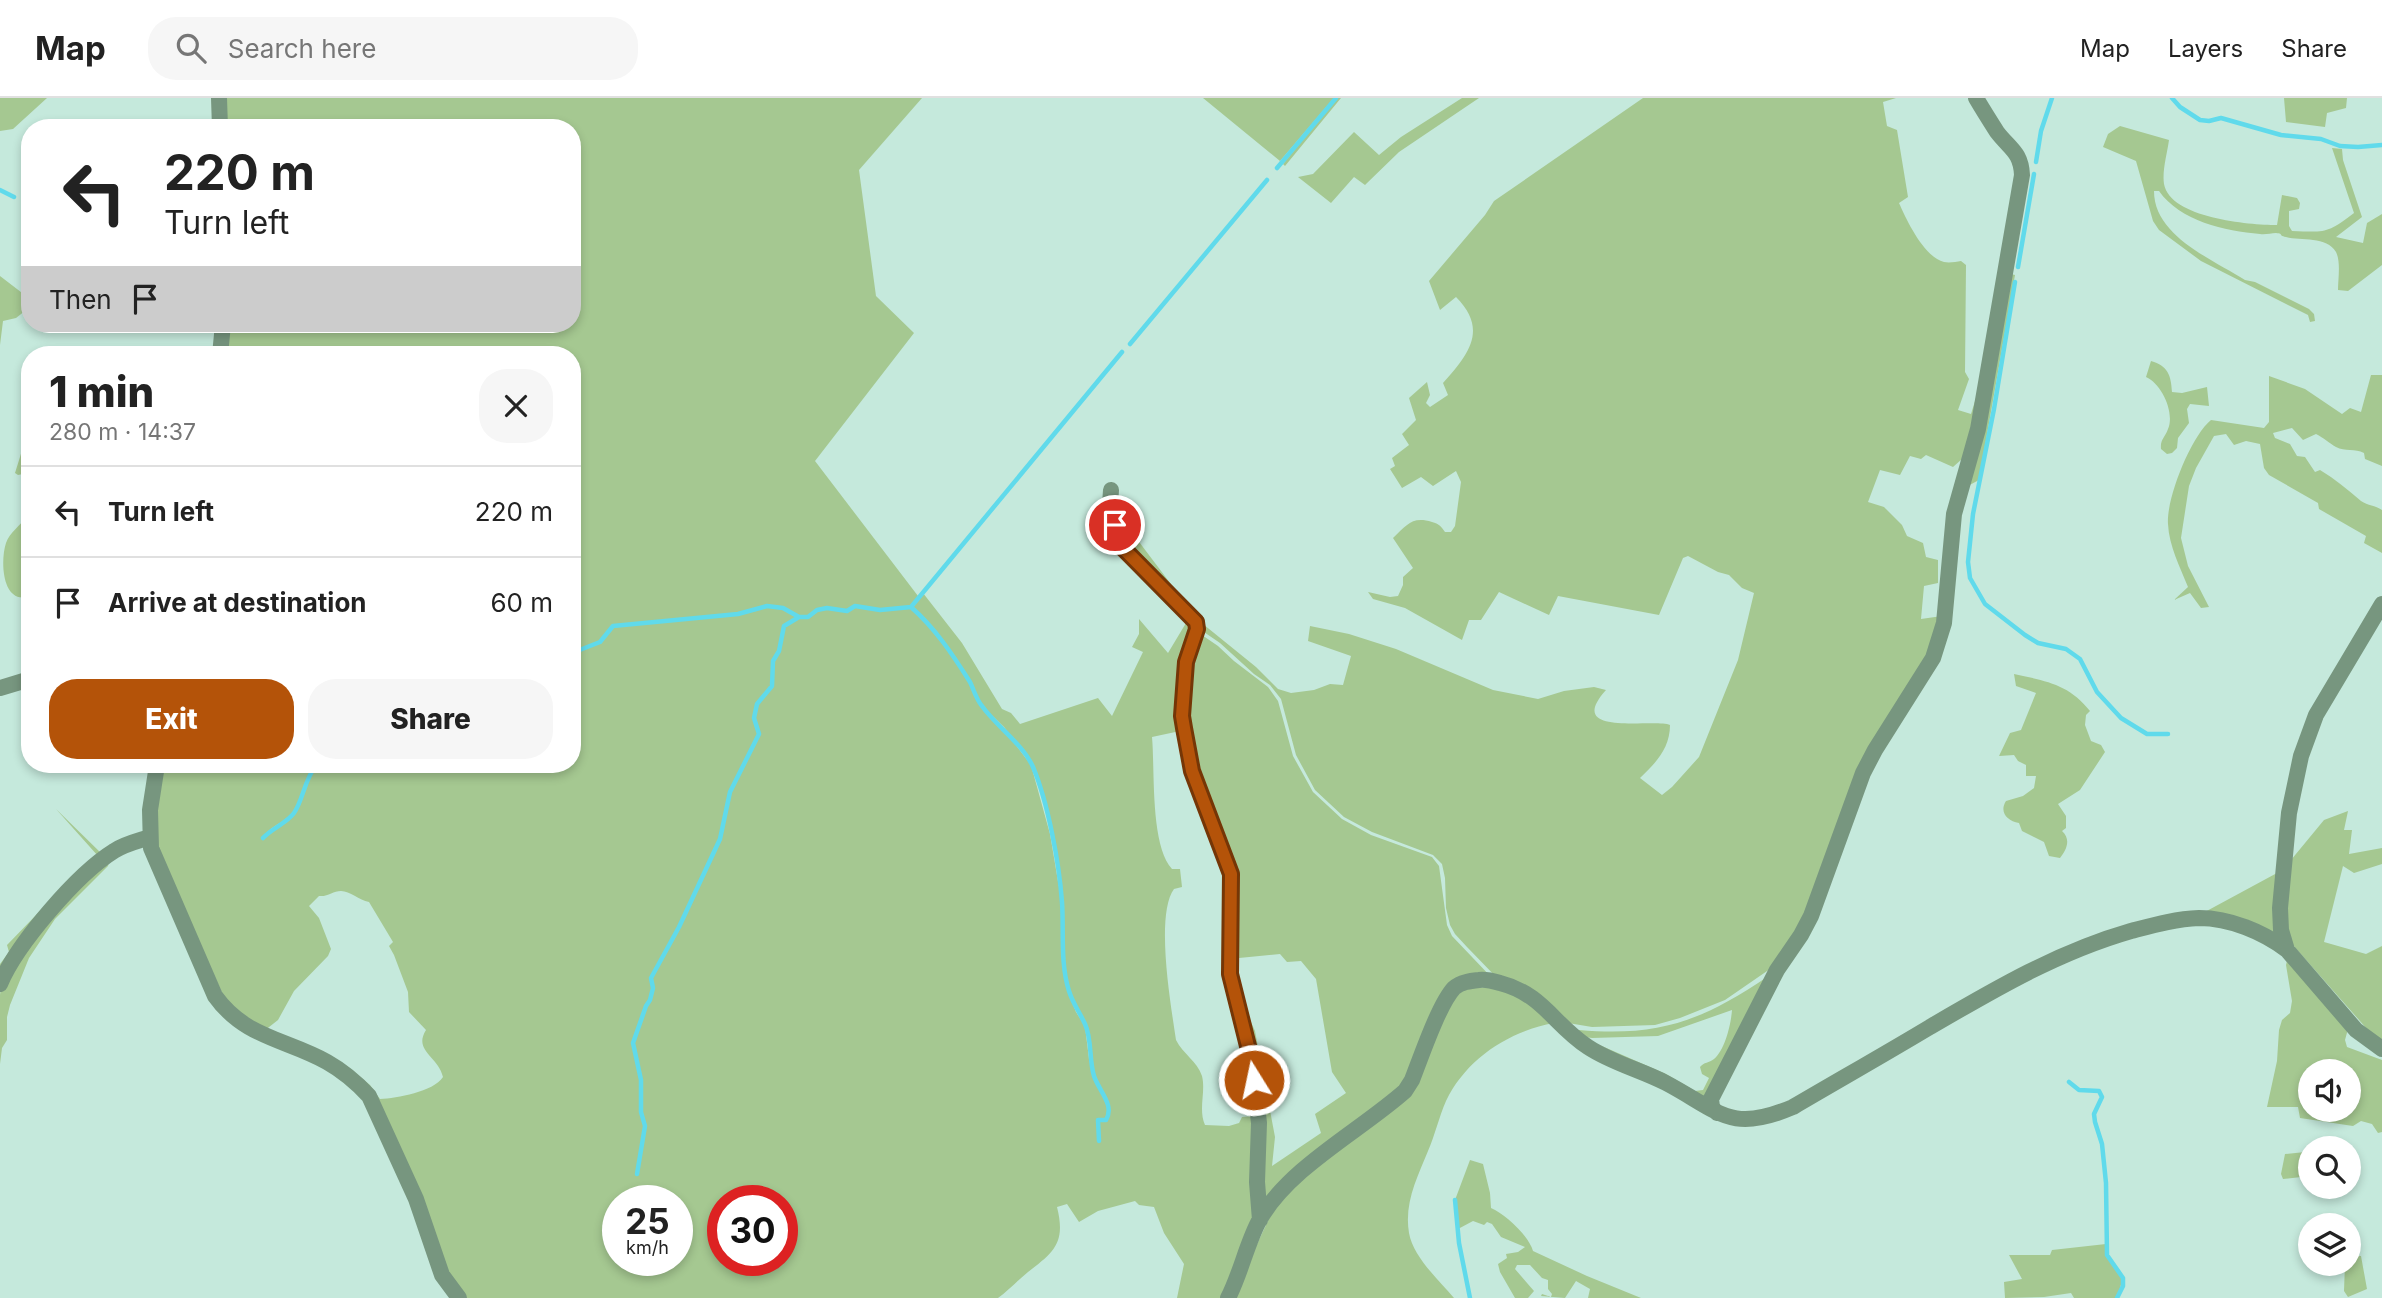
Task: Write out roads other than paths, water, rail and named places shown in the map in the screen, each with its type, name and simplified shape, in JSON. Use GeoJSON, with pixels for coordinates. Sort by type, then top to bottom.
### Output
{"type":"FeatureCollection","features":[{"type":"Feature","properties":{"kind":"street"},"geometry":{"type":"LineString","coordinates":[[219,98],[220,119]]}},
{"type":"Feature","properties":{"kind":"street"},"geometry":{"type":"LineString","coordinates":[[1717,1113],[1712,1107],[1711,1099],[1777,970],[1811,916],[1863,773],[1933,658],[1939,643],[1944,623],[1954,514],[1978,429],[2022,175],[2022,163],[2017,153],[1998,134],[1976,98]]}},
{"type":"Feature","properties":{"kind":"street"},"geometry":{"type":"LineString","coordinates":[[1111,490],[1110,505],[1119,544],[1196,622],[1197,629],[1186,662],[1182,716],[1192,771],[1231,874],[1230,974],[1254,1080],[1259,1123],[1257,1182],[1260,1220]]}},
{"type":"Feature","properties":{"kind":"street"},"geometry":{"type":"LineString","coordinates":[[2287,950],[2281,930],[2280,908],[2289,814],[2307,735],[2316,715],[2382,604]]}},
{"type":"Feature","properties":{"kind":"street"},"geometry":{"type":"LineString","coordinates":[[0,688],[21,682]]}},
{"type":"Feature","properties":{"kind":"street"},"geometry":{"type":"LineString","coordinates":[[156,773],[150,810],[151,848],[215,996],[239,1022],[258,1033],[326,1061],[358,1084],[369,1096],[416,1199],[442,1275],[459,1298]]}},
{"type":"Feature","properties":{"kind":"street"},"geometry":{"type":"LineString","coordinates":[[0,984],[28,937],[82,879],[116,849],[150,838]]}},
{"type":"Feature","properties":{"kind":"street"},"geometry":{"type":"LineString","coordinates":[[1228,1298],[1260,1220],[1275,1198],[1297,1175],[1405,1091],[1445,1000],[1456,986],[1467,981],[1485,979],[1519,988],[1540,1003],[1571,1035],[1591,1049],[1666,1083],[1717,1113],[1735,1119],[1769,1117],[1793,1107],[1981,995],[2035,968],[2108,938],[2169,921],[2201,918],[2227,922],[2273,940],[2287,950],[2356,1030],[2382,1049]]}},
{"type":"Feature","properties":{"kind":"waterway"},"geometry":{"type":"LineString","coordinates":[[1277,168],[1336,98]]}},
{"type":"Feature","properties":{"kind":"waterway"},"geometry":{"type":"LineString","coordinates":[[2036,162],[2041,131],[2052,98]]}},
{"type":"Feature","properties":{"kind":"waterway"},"geometry":{"type":"LineString","coordinates":[[2172,98],[2180,107],[2200,120],[2221,118],[2281,135],[2321,139],[2340,146],[2382,145]]}},
{"type":"Feature","properties":{"kind":"waterway"},"geometry":{"type":"LineString","coordinates":[[2018,267],[2034,174]]}},
{"type":"Feature","properties":{"kind":"waterway"},"geometry":{"type":"LineString","coordinates":[[1130,344],[1267,180]]}},
{"type":"Feature","properties":{"kind":"waterway"},"geometry":{"type":"LineString","coordinates":[[0,190],[14,197]]}},
{"type":"Feature","properties":{"kind":"waterway"},"geometry":{"type":"LineString","coordinates":[[2015,282],[1973,514],[1968,562],[1970,578],[1985,604],[2025,635],[2038,643],[2066,649],[2080,659],[2097,692],[2121,718],[2147,734],[2168,734]]}},
{"type":"Feature","properties":{"kind":"waterway"},"geometry":{"type":"LineString","coordinates":[[911,607],[1122,352]]}},
{"type":"Feature","properties":{"kind":"waterway"},"geometry":{"type":"LineString","coordinates":[[581,649],[600,642],[613,626],[738,614],[767,606],[783,608],[799,617],[808,617],[817,610],[827,608],[847,611],[855,606],[880,610],[911,607],[950,652],[982,706],[1029,759],[1038,781],[1048,815],[1058,869],[1066,980],[1072,1000],[1087,1030],[1094,1076],[1109,1109],[1106,1120],[1098,1120],[1099,1141]]}},
{"type":"Feature","properties":{"kind":"waterway"},"geometry":{"type":"LineString","coordinates":[[637,1174],[645,1126],[641,1112],[641,1080],[633,1043],[650,1000],[653,988],[651,978],[679,927],[720,839],[730,792],[759,734],[754,718],[757,704],[772,686],[773,661],[779,651],[784,626],[799,617]]}},
{"type":"Feature","properties":{"kind":"waterway"},"geometry":{"type":"LineString","coordinates":[[263,838],[294,813],[311,773]]}},
{"type":"Feature","properties":{"kind":"waterway"},"geometry":{"type":"LineString","coordinates":[[2069,1082],[2079,1090],[2099,1091],[2102,1097],[2094,1114],[2102,1144],[2106,1183],[2107,1255],[2123,1278],[2123,1286],[2117,1298]]}},
{"type":"Feature","properties":{"kind":"waterway"},"geometry":{"type":"LineString","coordinates":[[1455,1200],[1459,1243],[1470,1298]]}}]}
